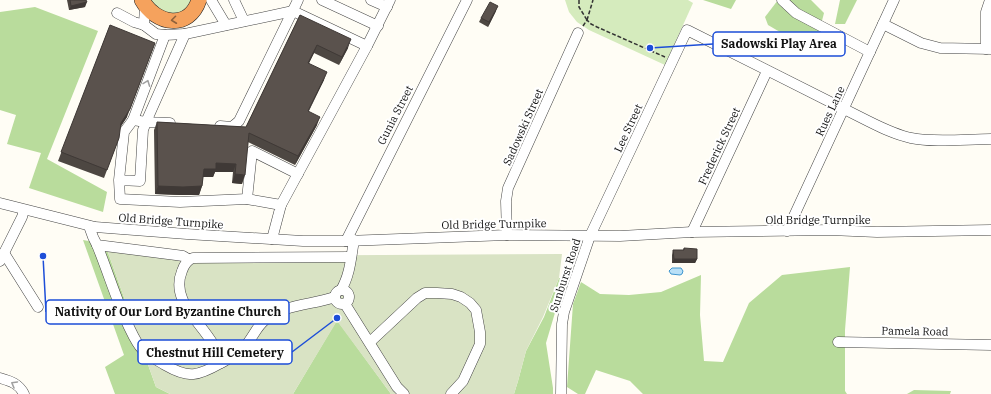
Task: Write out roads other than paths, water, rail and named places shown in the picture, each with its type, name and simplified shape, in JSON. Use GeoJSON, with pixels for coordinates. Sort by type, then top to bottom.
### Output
{"type":"FeatureCollection","features":[{"type":"Feature","properties":{"kind":"highway"},"geometry":{"type":"LineString","coordinates":[[143,2],[146,8],[158,17],[170,22],[186,17],[197,7],[200,0]]}},
{"type":"Feature","properties":{"kind":"street"},"geometry":{"type":"LineString","coordinates":[[211,0],[226,25]]}},
{"type":"Feature","properties":{"kind":"street"},"geometry":{"type":"LineString","coordinates":[[235,0],[244,21]]}},
{"type":"Feature","properties":{"kind":"street"},"geometry":{"type":"LineString","coordinates":[[212,126],[232,127],[239,121],[298,0]]}},
{"type":"Feature","properties":{"kind":"street"},"geometry":{"type":"LineString","coordinates":[[322,0],[378,26]]}},
{"type":"Feature","properties":{"kind":"street"},"geometry":{"type":"LineString","coordinates":[[272,239],[281,205],[389,3],[372,0]]}},
{"type":"Feature","properties":{"kind":"street","name":"Gunia Street"},"geometry":{"type":"LineString","coordinates":[[338,294],[348,276],[352,257],[350,240],[467,0]]}},
{"type":"Feature","properties":{"kind":"street"},"geometry":{"type":"LineString","coordinates":[[782,0],[796,14],[870,52]]}},
{"type":"Feature","properties":{"kind":"street","name":"Rues Lane"},"geometry":{"type":"LineString","coordinates":[[787,231],[894,0]]}},
{"type":"Feature","properties":{"kind":"street"},"geometry":{"type":"LineString","coordinates":[[883,24],[921,43],[940,48],[951,50],[989,49],[986,12],[990,0]]}},
{"type":"Feature","properties":{"kind":"street"},"geometry":{"type":"LineString","coordinates":[[143,2],[144,25]]}},
{"type":"Feature","properties":{"kind":"street"},"geometry":{"type":"LineString","coordinates":[[117,13],[134,22],[144,25],[156,34],[165,35],[185,34],[293,11],[367,46]]}},
{"type":"Feature","properties":{"kind":"street","name":"Lee Street"},"geometry":{"type":"LineString","coordinates":[[590,236],[687,30],[767,71]]}},
{"type":"Feature","properties":{"kind":"street","name":"Sadowski Street"},"geometry":{"type":"LineString","coordinates":[[507,235],[506,200],[508,188],[578,33]]}},
{"type":"Feature","properties":{"kind":"street"},"geometry":{"type":"LineString","coordinates":[[119,180],[140,181],[143,130],[185,34]]}},
{"type":"Feature","properties":{"kind":"street"},"geometry":{"type":"LineString","coordinates":[[165,35],[133,120],[124,132],[119,180],[120,199],[180,202],[247,199],[281,205]]}},
{"type":"Feature","properties":{"kind":"street"},"geometry":{"type":"LineString","coordinates":[[767,71],[882,128],[911,138],[925,140],[991,139]]}},
{"type":"Feature","properties":{"kind":"street","name":"Frederick Street"},"geometry":{"type":"LineString","coordinates":[[692,232],[767,71]]}},
{"type":"Feature","properties":{"kind":"street"},"geometry":{"type":"LineString","coordinates":[[133,120],[181,124]]}},
{"type":"Feature","properties":{"kind":"street"},"geometry":{"type":"LineString","coordinates":[[247,199],[252,151],[298,174]]}},
{"type":"Feature","properties":{"kind":"street","name":"Old Bridge Turnpike"},"geometry":{"type":"LineString","coordinates":[[0,203],[89,226],[303,241],[507,235],[590,236],[692,232],[830,230],[877,232],[991,230]]}},
{"type":"Feature","properties":{"kind":"street"},"geometry":{"type":"LineString","coordinates":[[24,210],[2,257],[38,307]]}},
{"type":"Feature","properties":{"kind":"street"},"geometry":{"type":"LineString","coordinates":[[89,226],[98,245],[122,311],[133,335],[141,348],[151,357],[170,368],[194,375],[203,373],[238,353],[246,345],[264,320],[274,314],[286,309],[327,300],[338,294],[347,292],[349,296],[348,301],[345,304],[397,387],[404,394]]}},
{"type":"Feature","properties":{"kind":"street","name":"Sunburst Road"},"geometry":{"type":"LineString","coordinates":[[561,394],[562,324],[564,312],[590,236]]}},
{"type":"Feature","properties":{"kind":"street"},"geometry":{"type":"LineString","coordinates":[[98,245],[176,255],[188,259],[352,257]]}},
{"type":"Feature","properties":{"kind":"street"},"geometry":{"type":"LineString","coordinates":[[188,259],[182,270],[179,281],[180,293],[188,311],[212,343],[222,363]]}},
{"type":"Feature","properties":{"kind":"street"},"geometry":{"type":"LineString","coordinates":[[370,342],[417,298],[425,293],[437,293],[461,297],[470,303],[476,310],[480,332],[480,344],[463,381],[451,394]]}},
{"type":"Feature","properties":{"kind":"street","name":"Pamela Road"},"geometry":{"type":"LineString","coordinates":[[838,342],[991,345]]}},
{"type":"Feature","properties":{"kind":"street"},"geometry":{"type":"LineString","coordinates":[[0,378],[18,385],[24,394]]}},
{"type":"Feature","properties":{"kind":"water"},"geometry":{"type":"Polygon","coordinates":[[[672,268],[681,268],[683,271],[682,274],[671,274],[669,271],[672,268]]]}},
{"type":"Feature","properties":{"kind":"place","name":"Sadowski Play Area"},"geometry":{"type":"Point","coordinates":[650,48]}},
{"type":"Feature","properties":{"kind":"place","name":"Nativity of Our Lord Byzantine Church"},"geometry":{"type":"Point","coordinates":[43,256]}},
{"type":"Feature","properties":{"kind":"place","name":"Chestnut Hill Cemetery"},"geometry":{"type":"Point","coordinates":[337,318]}}]}
